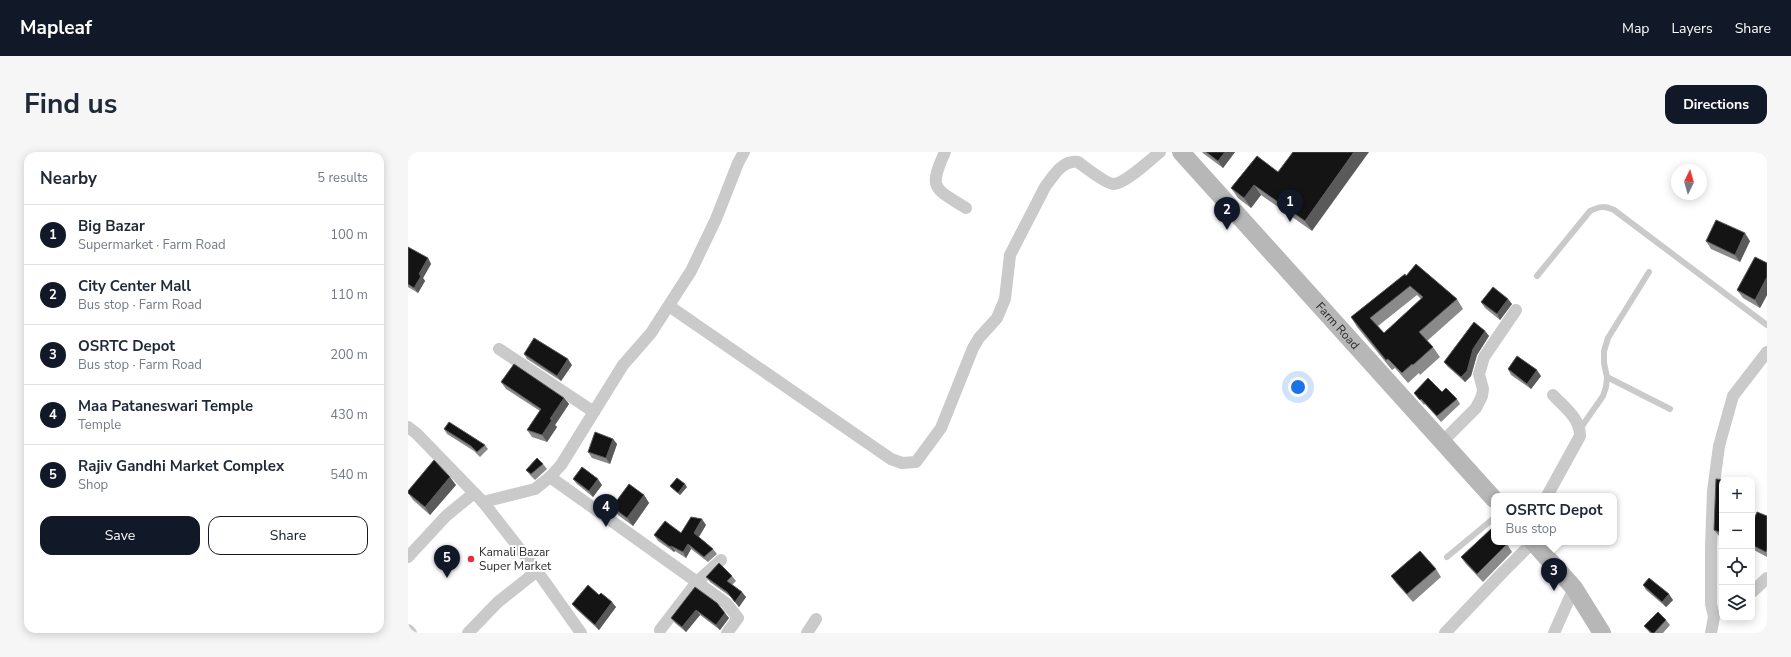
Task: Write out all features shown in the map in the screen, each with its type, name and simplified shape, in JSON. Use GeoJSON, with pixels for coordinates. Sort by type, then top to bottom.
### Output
{"type":"FeatureCollection","features":[{"type":"Feature","properties":{"kind":"main road","name":"Farm Road"},"geometry":{"type":"LineString","coordinates":[[1181,152],[1491,496]]}},
{"type":"Feature","properties":{"kind":"main road"},"geometry":{"type":"LineString","coordinates":[[1536,545],[1574,588],[1602,633]]}},
{"type":"Feature","properties":{"kind":"street"},"geometry":{"type":"LineString","coordinates":[[483,502],[535,489],[550,477],[568,455],[623,365],[651,333],[691,271],[716,219],[744,152]]}},
{"type":"Feature","properties":{"kind":"street"},"geometry":{"type":"LineString","coordinates":[[946,152],[935,176],[936,185],[940,192],[966,208]]}},
{"type":"Feature","properties":{"kind":"street"},"geometry":{"type":"LineString","coordinates":[[669,306],[891,460],[902,463],[916,462],[941,428],[973,348],[979,338],[997,318],[1005,299],[1010,255],[1051,178],[1066,163],[1072,161],[1078,162],[1108,182],[1114,184],[1123,181],[1160,152]]}},
{"type":"Feature","properties":{"kind":"street"},"geometry":{"type":"LineString","coordinates":[[1442,442],[1476,408],[1480,402],[1482,389],[1479,374],[1484,357],[1516,310]]}},
{"type":"Feature","properties":{"kind":"street"},"geometry":{"type":"LineString","coordinates":[[499,349],[594,412]]}},
{"type":"Feature","properties":{"kind":"street"},"geometry":{"type":"LineString","coordinates":[[1715,623],[1711,604],[1711,546],[1713,491],[1719,446],[1733,396],[1767,352]]}},
{"type":"Feature","properties":{"kind":"street"},"geometry":{"type":"LineString","coordinates":[[1549,493],[1580,436],[1580,428],[1577,420],[1554,395]]}},
{"type":"Feature","properties":{"kind":"street"},"geometry":{"type":"LineString","coordinates":[[408,427],[416,433],[483,502],[537,570],[577,631]]}},
{"type":"Feature","properties":{"kind":"street"},"geometry":{"type":"LineString","coordinates":[[550,477],[726,603],[738,618],[727,633]]}},
{"type":"Feature","properties":{"kind":"street"},"geometry":{"type":"LineString","coordinates":[[408,557],[446,516],[474,493]]}},
{"type":"Feature","properties":{"kind":"street"},"geometry":{"type":"LineString","coordinates":[[1445,633],[1502,572],[1530,545]]}},
{"type":"Feature","properties":{"kind":"street"},"geometry":{"type":"LineString","coordinates":[[660,630],[697,582],[721,560]]}},
{"type":"Feature","properties":{"kind":"street"},"geometry":{"type":"LineString","coordinates":[[468,633],[498,602],[537,570]]}},
{"type":"Feature","properties":{"kind":"street"},"geometry":{"type":"LineString","coordinates":[[1755,589],[1767,578]]}},
{"type":"Feature","properties":{"kind":"street"},"geometry":{"type":"LineString","coordinates":[[1554,633],[1574,588]]}},
{"type":"Feature","properties":{"kind":"street"},"geometry":{"type":"LineString","coordinates":[[807,633],[816,619]]}},
{"type":"Feature","properties":{"kind":"street"},"geometry":{"type":"LineString","coordinates":[[408,630],[411,633]]}},
{"type":"Feature","properties":{"kind":"lane"},"geometry":{"type":"LineString","coordinates":[[1537,276],[1590,211],[1598,207],[1605,206],[1614,210],[1767,325]]}},
{"type":"Feature","properties":{"kind":"lane"},"geometry":{"type":"LineString","coordinates":[[1580,428],[1603,396],[1608,377],[1604,363],[1604,351],[1608,338],[1649,272]]}},
{"type":"Feature","properties":{"kind":"lane"},"geometry":{"type":"LineString","coordinates":[[1608,377],[1670,409]]}},
{"type":"Feature","properties":{"kind":"lane"},"geometry":{"type":"LineString","coordinates":[[1447,558],[1491,521]]}},
{"type":"Feature","properties":{"kind":"building"},"geometry":{"type":"Polygon","coordinates":[[[1206,152],[1225,152],[1218,161],[1206,152]]]}},
{"type":"Feature","properties":{"kind":"building"},"geometry":{"type":"Polygon","coordinates":[[[1293,152],[1354,152],[1305,221],[1254,185],[1244,198],[1231,188],[1257,156],[1278,172],[1293,152]]]}},
{"type":"Feature","properties":{"kind":"building"},"geometry":{"type":"Polygon","coordinates":[[[1716,220],[1745,233],[1735,255],[1706,241],[1716,220]]]}},
{"type":"Feature","properties":{"kind":"building"},"geometry":{"type":"Polygon","coordinates":[[[408,247],[428,258],[419,274],[421,276],[414,288],[408,284],[408,247]]]}},
{"type":"Feature","properties":{"kind":"building"},"geometry":{"type":"Polygon","coordinates":[[[1755,257],[1767,263],[1767,277],[1755,300],[1737,290],[1755,257]]]}},
{"type":"Feature","properties":{"kind":"building"},"geometry":{"type":"Polygon","coordinates":[[[1416,264],[1457,299],[1419,332],[1433,347],[1402,373],[1388,359],[1386,360],[1351,317],[1405,274],[1406,276],[1416,264]],[[1410,286],[1370,318],[1384,333],[1423,297],[1410,286]]]}},
{"type":"Feature","properties":{"kind":"building"},"geometry":{"type":"Polygon","coordinates":[[[1493,287],[1508,299],[1497,314],[1481,302],[1493,287]]]}},
{"type":"Feature","properties":{"kind":"building"},"geometry":{"type":"Polygon","coordinates":[[[1474,322],[1485,331],[1473,349],[1467,371],[1461,377],[1444,362],[1474,322]]]}},
{"type":"Feature","properties":{"kind":"building"},"geometry":{"type":"Polygon","coordinates":[[[534,338],[568,359],[557,376],[524,354],[534,338]]]}},
{"type":"Feature","properties":{"kind":"building"},"geometry":{"type":"Polygon","coordinates":[[[1517,356],[1537,370],[1527,384],[1508,369],[1517,356]]]}},
{"type":"Feature","properties":{"kind":"building"},"geometry":{"type":"Polygon","coordinates":[[[514,364],[564,398],[550,419],[552,420],[542,435],[527,430],[541,409],[501,382],[514,364]]]}},
{"type":"Feature","properties":{"kind":"building"},"geometry":{"type":"Polygon","coordinates":[[[1428,378],[1442,392],[1446,388],[1457,399],[1437,416],[1414,393],[1428,378]]]}},
{"type":"Feature","properties":{"kind":"building"},"geometry":{"type":"Polygon","coordinates":[[[449,422],[485,445],[477,452],[471,446],[444,429],[449,422]]]}},
{"type":"Feature","properties":{"kind":"building"},"geometry":{"type":"Polygon","coordinates":[[[595,432],[613,439],[606,458],[588,452],[595,432]]]}},
{"type":"Feature","properties":{"kind":"building"},"geometry":{"type":"Polygon","coordinates":[[[537,458],[543,464],[531,474],[526,470],[537,458]]]}},
{"type":"Feature","properties":{"kind":"building"},"geometry":{"type":"Polygon","coordinates":[[[434,460],[450,477],[425,507],[408,493],[408,491],[434,460]]]}},
{"type":"Feature","properties":{"kind":"building"},"geometry":{"type":"Polygon","coordinates":[[[582,467],[598,479],[589,491],[573,479],[582,467]]]}},
{"type":"Feature","properties":{"kind":"building"},"geometry":{"type":"Polygon","coordinates":[[[677,478],[685,484],[678,493],[670,486],[677,478]]]}},
{"type":"Feature","properties":{"kind":"building"},"geometry":{"type":"Polygon","coordinates":[[[1716,479],[1719,479],[1719,532],[1714,530],[1716,479]]]}},
{"type":"Feature","properties":{"kind":"building"},"geometry":{"type":"Polygon","coordinates":[[[629,484],[644,495],[627,518],[612,507],[629,484]]]}},
{"type":"Feature","properties":{"kind":"building"},"geometry":{"type":"Polygon","coordinates":[[[1757,512],[1767,516],[1766,552],[1755,546],[1755,517],[1757,512]]]}},
{"type":"Feature","properties":{"kind":"building"},"geometry":{"type":"Polygon","coordinates":[[[691,517],[702,519],[694,533],[713,549],[704,557],[688,544],[683,552],[671,546],[670,547],[654,535],[665,521],[681,533],[691,517]]]}},
{"type":"Feature","properties":{"kind":"building"},"geometry":{"type":"Polygon","coordinates":[[[1491,529],[1491,545],[1506,545],[1477,574],[1461,557],[1491,529]]]}},
{"type":"Feature","properties":{"kind":"building"},"geometry":{"type":"Polygon","coordinates":[[[1420,551],[1436,569],[1407,594],[1391,576],[1420,551]]]}},
{"type":"Feature","properties":{"kind":"building"},"geometry":{"type":"Polygon","coordinates":[[[719,563],[732,576],[727,581],[742,592],[735,602],[727,592],[706,577],[719,563]]]}},
{"type":"Feature","properties":{"kind":"building"},"geometry":{"type":"Polygon","coordinates":[[[1649,578],[1669,594],[1662,602],[1643,585],[1649,578]]]}},
{"type":"Feature","properties":{"kind":"building"},"geometry":{"type":"Polygon","coordinates":[[[588,585],[599,595],[601,593],[612,602],[595,625],[572,604],[588,585]]]}},
{"type":"Feature","properties":{"kind":"building"},"geometry":{"type":"Polygon","coordinates":[[[695,587],[717,603],[725,613],[716,625],[696,610],[682,627],[671,618],[695,587]]]}},
{"type":"Feature","properties":{"kind":"building"},"geometry":{"type":"Polygon","coordinates":[[[1658,612],[1666,620],[1654,633],[1652,633],[1644,626],[1658,612]]]}},
{"type":"Feature","properties":{"kind":"place","name":"Big Bazar"},"geometry":{"type":"Point","coordinates":[1290,222]}},
{"type":"Feature","properties":{"kind":"place","name":"City Center Mall"},"geometry":{"type":"Point","coordinates":[1227,230]}},
{"type":"Feature","properties":{"kind":"place","name":"Maa Pataneswari Temple"},"geometry":{"type":"Point","coordinates":[606,527]}},
{"type":"Feature","properties":{"kind":"place","name":"Kamali Bazar Super Market"},"geometry":{"type":"Point","coordinates":[471,559]}},
{"type":"Feature","properties":{"kind":"place","name":"Rajiv Gandhi Market Complex"},"geometry":{"type":"Point","coordinates":[447,578]}},
{"type":"Feature","properties":{"kind":"place","name":"OSRTC Depot"},"geometry":{"type":"Point","coordinates":[1554,591]}}]}
